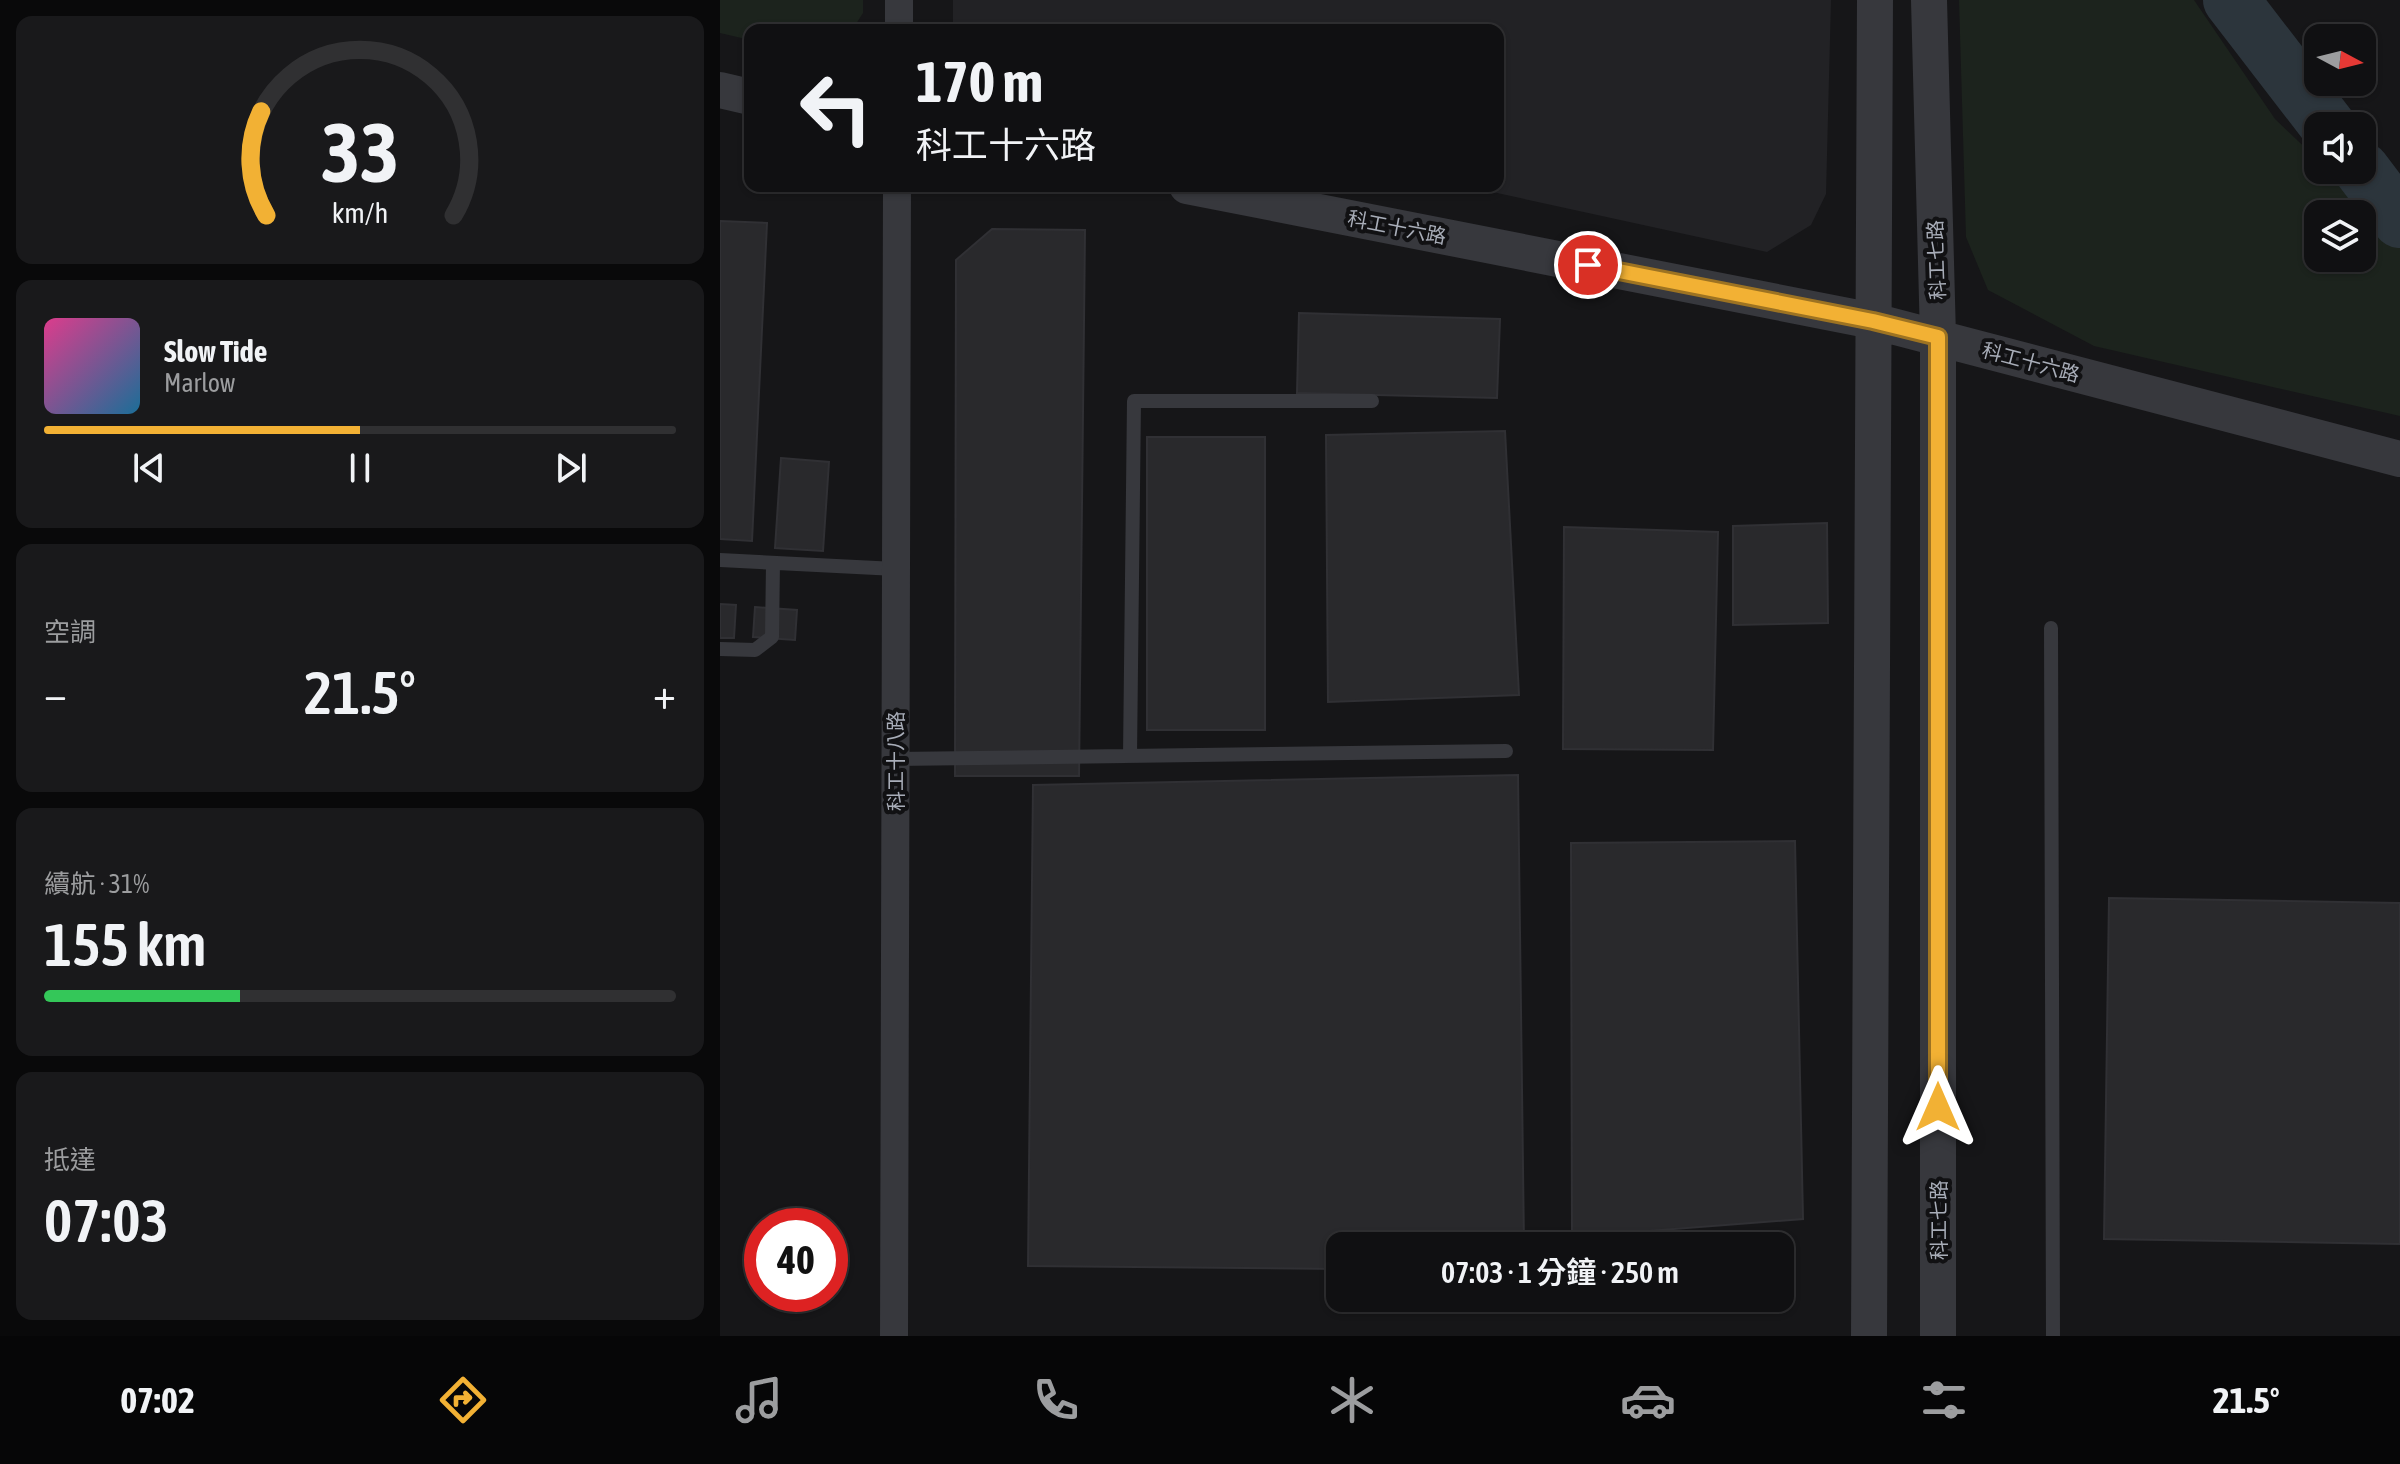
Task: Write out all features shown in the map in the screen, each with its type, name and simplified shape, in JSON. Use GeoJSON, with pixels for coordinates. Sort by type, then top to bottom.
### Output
{"type":"FeatureCollection","features":[{"type":"Feature","properties":{"kind":"street"},"geometry":{"type":"LineString","coordinates":[[899,0],[899,24]]}},
{"type":"Feature","properties":{"kind":"street"},"geometry":{"type":"LineString","coordinates":[[1869,1336],[1875,0]]}},
{"type":"Feature","properties":{"kind":"street","name":"科工七路"},"geometry":{"type":"LineString","coordinates":[[1929,0],[1938,337],[1938,1336]]}},
{"type":"Feature","properties":{"kind":"street"},"geometry":{"type":"LineString","coordinates":[[720,90],[744,96]]}},
{"type":"Feature","properties":{"kind":"street","name":"科工十八路"},"geometry":{"type":"LineString","coordinates":[[894,1336],[897,192]]}},
{"type":"Feature","properties":{"kind":"street","name":"科工十六路"},"geometry":{"type":"LineString","coordinates":[[1217,192],[1873,321],[2400,459]]}},
{"type":"Feature","properties":{"kind":"lane"},"geometry":{"type":"LineString","coordinates":[[1130,756],[1134,401],[1372,401]]}},
{"type":"Feature","properties":{"kind":"lane"},"geometry":{"type":"LineString","coordinates":[[720,560],[896,569]]}},
{"type":"Feature","properties":{"kind":"lane"},"geometry":{"type":"LineString","coordinates":[[720,649],[755,650],[772,637],[773,563]]}},
{"type":"Feature","properties":{"kind":"lane"},"geometry":{"type":"LineString","coordinates":[[2051,628],[2053,1336]]}},
{"type":"Feature","properties":{"kind":"lane"},"geometry":{"type":"LineString","coordinates":[[895,759],[1506,751]]}},
{"type":"Feature","properties":{"kind":"shaded area"},"geometry":{"type":"Polygon","coordinates":[[[720,0],[863,0],[863,13],[856,24],[744,24],[744,39],[720,33],[720,0]]]}},
{"type":"Feature","properties":{"kind":"shaded area"},"geometry":{"type":"Polygon","coordinates":[[[953,0],[1831,0],[1826,194],[1811,225],[1767,252],[1492,192],[1504,192],[1504,24],[953,24],[953,0]]]}},
{"type":"Feature","properties":{"kind":"shaded area"},"geometry":{"type":"Polygon","coordinates":[[[1959,0],[2194,0],[2275,119],[2304,147],[2304,184],[2342,184],[2359,200],[2304,200],[2304,272],[2376,272],[2376,217],[2400,240],[2400,416],[2094,346],[1988,290],[1966,237],[1959,0]]]}},
{"type":"Feature","properties":{"kind":"building"},"geometry":{"type":"Polygon","coordinates":[[[720,221],[767,223],[752,541],[720,539],[720,221]]]}},
{"type":"Feature","properties":{"kind":"building"},"geometry":{"type":"Polygon","coordinates":[[[992,229],[1085,230],[1079,776],[955,776],[956,260],[992,229]]]}},
{"type":"Feature","properties":{"kind":"building"},"geometry":{"type":"Polygon","coordinates":[[[1299,313],[1500,319],[1497,398],[1297,393],[1299,313]]]}},
{"type":"Feature","properties":{"kind":"building"},"geometry":{"type":"Polygon","coordinates":[[[1505,431],[1519,695],[1328,702],[1326,435],[1505,431]]]}},
{"type":"Feature","properties":{"kind":"building"},"geometry":{"type":"Polygon","coordinates":[[[1147,437],[1265,437],[1265,730],[1147,730],[1147,437]]]}},
{"type":"Feature","properties":{"kind":"building"},"geometry":{"type":"Polygon","coordinates":[[[781,458],[829,462],[823,551],[775,548],[781,458]]]}},
{"type":"Feature","properties":{"kind":"building"},"geometry":{"type":"Polygon","coordinates":[[[1827,523],[1828,623],[1733,625],[1733,526],[1827,523]]]}},
{"type":"Feature","properties":{"kind":"building"},"geometry":{"type":"Polygon","coordinates":[[[1564,527],[1718,532],[1713,750],[1563,749],[1564,527]]]}},
{"type":"Feature","properties":{"kind":"building"},"geometry":{"type":"Polygon","coordinates":[[[720,604],[736,605],[734,638],[720,638],[720,604]]]}},
{"type":"Feature","properties":{"kind":"building"},"geometry":{"type":"Polygon","coordinates":[[[755,607],[797,610],[795,640],[753,637],[755,607]]]}},
{"type":"Feature","properties":{"kind":"building"},"geometry":{"type":"Polygon","coordinates":[[[1518,775],[1524,1232],[1326,1232],[1326,1269],[1028,1266],[1033,785],[1518,775]]]}},
{"type":"Feature","properties":{"kind":"building"},"geometry":{"type":"Polygon","coordinates":[[[1795,841],[1803,1219],[1636,1232],[1572,1232],[1571,843],[1795,841]]]}},
{"type":"Feature","properties":{"kind":"building"},"geometry":{"type":"Polygon","coordinates":[[[2109,898],[2400,903],[2400,1244],[2104,1239],[2109,898]]]}},
{"type":"Feature","properties":{"kind":"waterway"},"geometry":{"type":"LineString","coordinates":[[2231,0],[2317,112]]}},
{"type":"Feature","properties":{"kind":"waterway"},"geometry":{"type":"LineString","coordinates":[[2373,184],[2400,220]]}},
{"type":"Feature","properties":{"kind":"route"},"geometry":{"type":"LineString","coordinates":[[1588,265],[1873,321],[1938,337],[1938,1107]]}}]}
